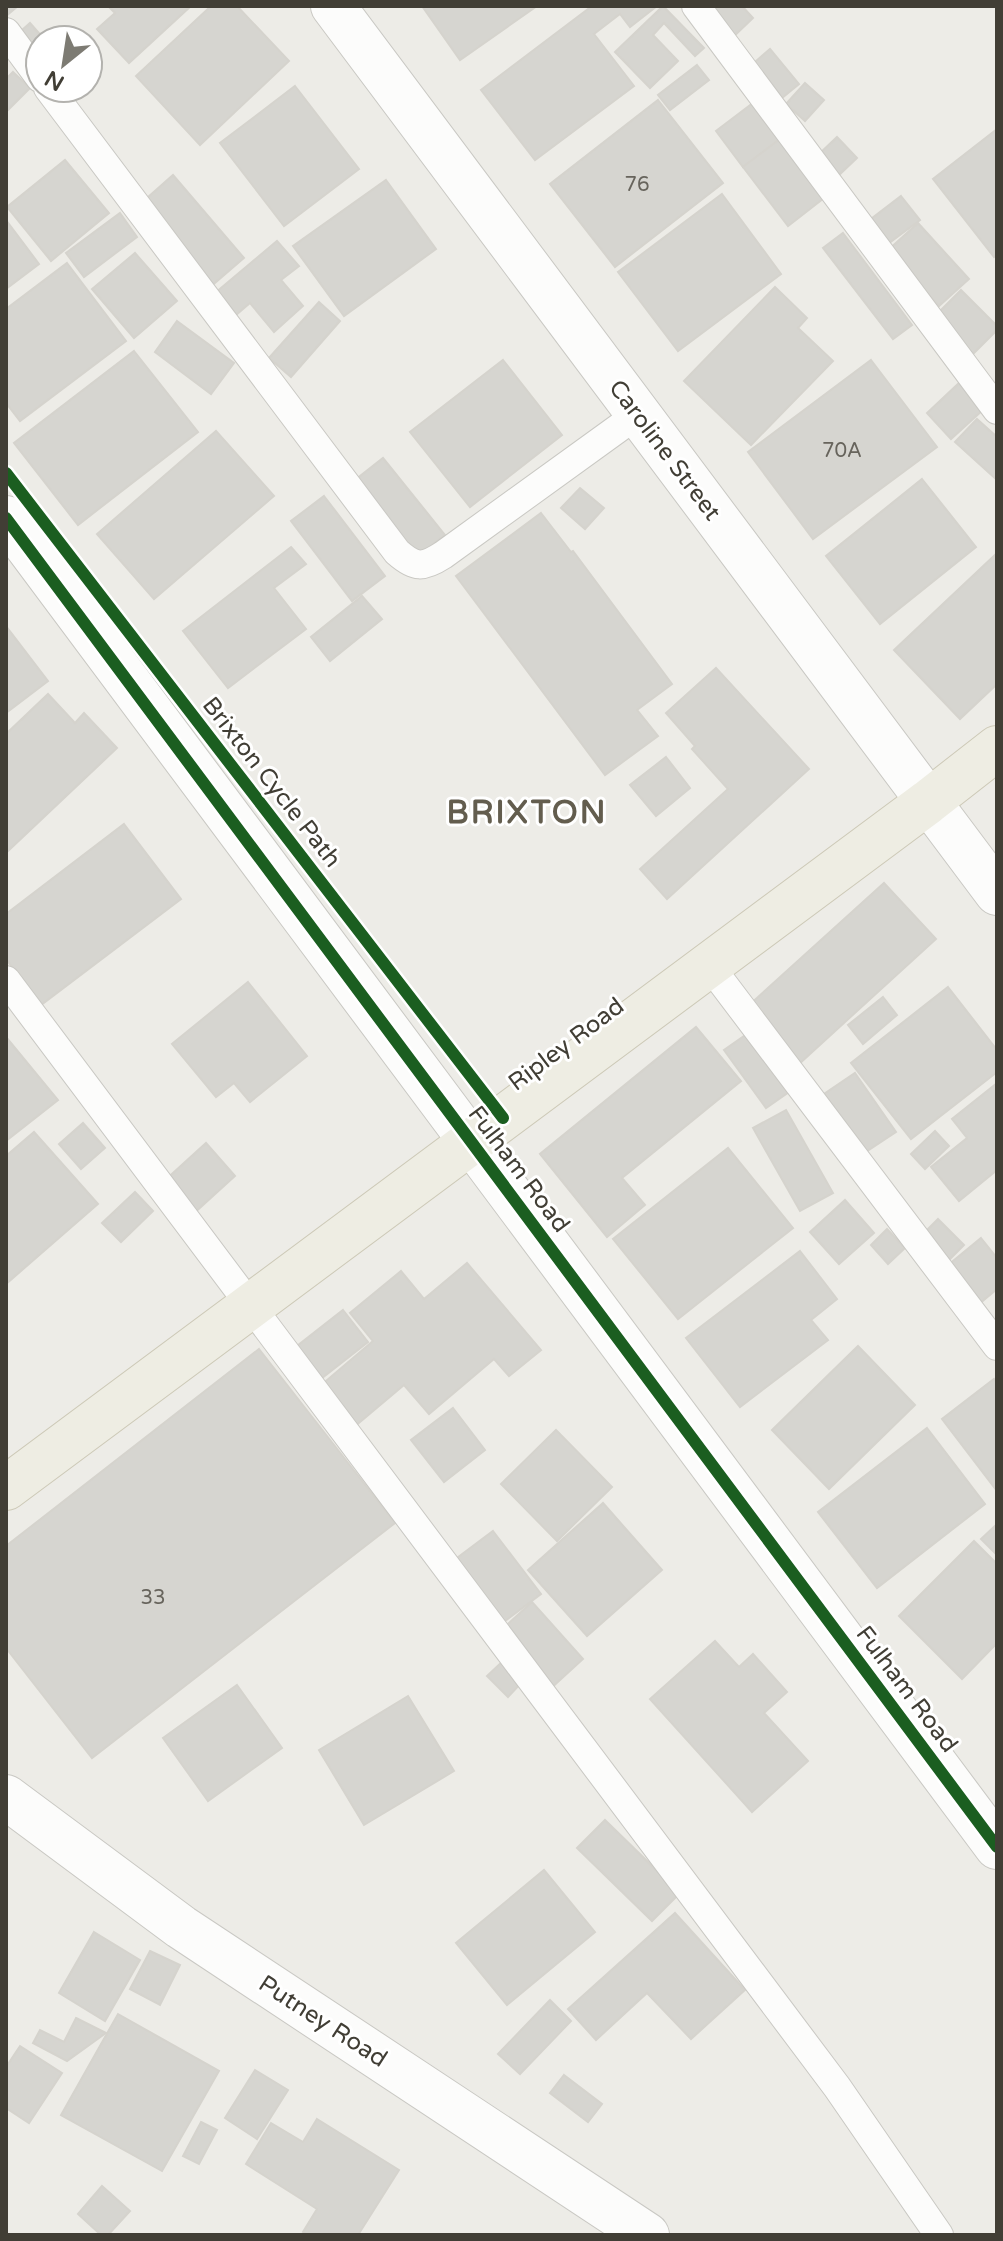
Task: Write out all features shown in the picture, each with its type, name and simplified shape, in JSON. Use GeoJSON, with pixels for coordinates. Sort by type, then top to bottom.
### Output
{"type":"FeatureCollection","features":[{"type":"Feature","properties":{"kind":"main road","name":"Ripley Road"},"geometry":{"type":"LineString","coordinates":[[9,1480],[471,1142],[997,748]]}},
{"type":"Feature","properties":{"kind":"street","name":"Caroline Street"},"geometry":{"type":"LineString","coordinates":[[333,6],[997,893]]}},
{"type":"Feature","properties":{"kind":"street","name":"Fulham Road"},"geometry":{"type":"LineString","coordinates":[[6,518],[997,1847]]}},
{"type":"Feature","properties":{"kind":"street","name":"Putney Road"},"geometry":{"type":"LineString","coordinates":[[6,1797],[181,1927],[647,2235]]}},
{"type":"Feature","properties":{"kind":"lane"},"geometry":{"type":"LineString","coordinates":[[696,6],[997,410]]}},
{"type":"Feature","properties":{"kind":"lane"},"geometry":{"type":"LineString","coordinates":[[6,32],[24,56]]}},
{"type":"Feature","properties":{"kind":"lane"},"geometry":{"type":"LineString","coordinates":[[60,104],[408,562],[430,564],[638,414]]}},
{"type":"Feature","properties":{"kind":"lane"},"geometry":{"type":"LineString","coordinates":[[709,965],[997,1346]]}},
{"type":"Feature","properties":{"kind":"lane"},"geometry":{"type":"LineString","coordinates":[[6,980],[837,2087],[939,2235]]}},
{"type":"Feature","properties":{"kind":"building"},"geometry":{"type":"Polygon","coordinates":[[[6,6],[18,6],[6,16],[6,6]]]}},
{"type":"Feature","properties":{"kind":"building"},"geometry":{"type":"Polygon","coordinates":[[[108,6],[191,6],[129,63],[104,36],[103,24],[115,13],[108,6]]]}},
{"type":"Feature","properties":{"kind":"building"},"geometry":{"type":"Polygon","coordinates":[[[211,6],[237,6],[289,61],[200,145],[136,76],[211,6]]]}},
{"type":"Feature","properties":{"kind":"building"},"geometry":{"type":"Polygon","coordinates":[[[422,6],[537,6],[460,60],[422,6]]]}},
{"type":"Feature","properties":{"kind":"building"},"geometry":{"type":"Polygon","coordinates":[[[592,6],[657,6],[630,27],[620,14],[594,34],[634,86],[535,160],[481,90],[592,6]]]}},
{"type":"Feature","properties":{"kind":"building"},"geometry":{"type":"Polygon","coordinates":[[[663,6],[704,48],[695,56],[664,23],[653,35],[678,61],[650,88],[615,52],[663,6]]]}},
{"type":"Feature","properties":{"kind":"building"},"geometry":{"type":"Polygon","coordinates":[[[704,6],[742,6],[753,18],[730,40],[704,6]]]}},
{"type":"Feature","properties":{"kind":"building"},"geometry":{"type":"Polygon","coordinates":[[[24,28],[24,49],[12,39],[24,28]]]}},
{"type":"Feature","properties":{"kind":"building"},"geometry":{"type":"Polygon","coordinates":[[[770,49],[799,84],[777,102],[748,68],[770,49]]]}},
{"type":"Feature","properties":{"kind":"building"},"geometry":{"type":"Polygon","coordinates":[[[697,65],[709,80],[670,110],[658,95],[697,65]]]}},
{"type":"Feature","properties":{"kind":"building"},"geometry":{"type":"Polygon","coordinates":[[[13,72],[24,82],[24,94],[6,112],[6,79],[13,72]]]}},
{"type":"Feature","properties":{"kind":"building"},"geometry":{"type":"Polygon","coordinates":[[[805,83],[824,100],[805,121],[786,104],[805,83]]]}},
{"type":"Feature","properties":{"kind":"building"},"geometry":{"type":"Polygon","coordinates":[[[295,86],[359,169],[284,226],[220,143],[295,86]]]}},
{"type":"Feature","properties":{"kind":"building"},"geometry":{"type":"Polygon","coordinates":[[[658,100],[723,183],[615,267],[550,184],[658,100]]]}},
{"type":"Feature","properties":{"kind":"building"},"geometry":{"type":"Polygon","coordinates":[[[753,103],[780,139],[743,167],[716,131],[753,103]]]}},
{"type":"Feature","properties":{"kind":"building"},"geometry":{"type":"Polygon","coordinates":[[[997,129],[997,254],[994,257],[933,179],[997,129]]]}},
{"type":"Feature","properties":{"kind":"building"},"geometry":{"type":"Polygon","coordinates":[[[837,137],[857,158],[838,176],[818,155],[837,137]]]}},
{"type":"Feature","properties":{"kind":"building"},"geometry":{"type":"Polygon","coordinates":[[[780,139],[824,198],[788,226],[743,167],[780,139]]]}},
{"type":"Feature","properties":{"kind":"building"},"geometry":{"type":"Polygon","coordinates":[[[65,160],[109,213],[51,261],[7,207],[65,160]]]}},
{"type":"Feature","properties":{"kind":"building"},"geometry":{"type":"Polygon","coordinates":[[[173,175],[244,258],[209,288],[139,205],[173,175]]]}},
{"type":"Feature","properties":{"kind":"building"},"geometry":{"type":"Polygon","coordinates":[[[386,180],[436,249],[344,316],[293,246],[386,180]]]}},
{"type":"Feature","properties":{"kind":"building"},"geometry":{"type":"Polygon","coordinates":[[[722,194],[781,274],[678,351],[618,272],[722,194]]]}},
{"type":"Feature","properties":{"kind":"building"},"geometry":{"type":"Polygon","coordinates":[[[901,196],[920,220],[885,246],[867,222],[901,196]]]}},
{"type":"Feature","properties":{"kind":"building"},"geometry":{"type":"Polygon","coordinates":[[[120,213],[137,237],[84,277],[66,253],[120,213]]]}},
{"type":"Feature","properties":{"kind":"building"},"geometry":{"type":"Polygon","coordinates":[[[6,220],[39,264],[6,289],[6,220]]]}},
{"type":"Feature","properties":{"kind":"building"},"geometry":{"type":"Polygon","coordinates":[[[918,223],[969,279],[939,306],[887,251],[918,223]]]}},
{"type":"Feature","properties":{"kind":"building"},"geometry":{"type":"Polygon","coordinates":[[[843,233],[912,325],[893,339],[823,248],[843,233]]]}},
{"type":"Feature","properties":{"kind":"building"},"geometry":{"type":"Polygon","coordinates":[[[277,241],[299,266],[281,280],[303,306],[274,332],[250,303],[229,321],[209,298],[277,241]]]}},
{"type":"Feature","properties":{"kind":"building"},"geometry":{"type":"Polygon","coordinates":[[[135,253],[177,301],[134,338],[92,289],[135,253]]]}},
{"type":"Feature","properties":{"kind":"building"},"geometry":{"type":"Polygon","coordinates":[[[67,263],[126,341],[20,421],[6,403],[6,309],[67,263]]]}},
{"type":"Feature","properties":{"kind":"building"},"geometry":{"type":"Polygon","coordinates":[[[775,287],[807,318],[798,328],[833,361],[751,445],[684,381],[775,287]]]}},
{"type":"Feature","properties":{"kind":"building"},"geometry":{"type":"Polygon","coordinates":[[[961,290],[997,326],[997,330],[973,354],[936,315],[961,290]]]}},
{"type":"Feature","properties":{"kind":"building"},"geometry":{"type":"Polygon","coordinates":[[[319,302],[340,321],[291,377],[269,358],[319,302]]]}},
{"type":"Feature","properties":{"kind":"building"},"geometry":{"type":"Polygon","coordinates":[[[177,321],[234,363],[211,394],[155,352],[177,321]]]}},
{"type":"Feature","properties":{"kind":"building"},"geometry":{"type":"Polygon","coordinates":[[[134,351],[198,432],[78,525],[14,443],[134,351]]]}},
{"type":"Feature","properties":{"kind":"building"},"geometry":{"type":"Polygon","coordinates":[[[503,360],[562,435],[470,507],[410,432],[503,360]]]}},
{"type":"Feature","properties":{"kind":"building"},"geometry":{"type":"Polygon","coordinates":[[[871,360],[937,447],[813,539],[748,452],[871,360]]]}},
{"type":"Feature","properties":{"kind":"building"},"geometry":{"type":"Polygon","coordinates":[[[959,383],[984,409],[951,439],[927,413],[959,383]]]}},
{"type":"Feature","properties":{"kind":"building"},"geometry":{"type":"Polygon","coordinates":[[[977,419],[997,437],[997,480],[955,442],[977,419]]]}},
{"type":"Feature","properties":{"kind":"building"},"geometry":{"type":"Polygon","coordinates":[[[216,431],[274,496],[154,599],[97,534],[216,431]]]}},
{"type":"Feature","properties":{"kind":"building"},"geometry":{"type":"Polygon","coordinates":[[[383,458],[445,535],[412,561],[350,484],[383,458]]]}},
{"type":"Feature","properties":{"kind":"building"},"geometry":{"type":"Polygon","coordinates":[[[922,479],[976,547],[880,624],[826,556],[922,479]]]}},
{"type":"Feature","properties":{"kind":"building"},"geometry":{"type":"Polygon","coordinates":[[[580,488],[604,508],[585,529],[561,508],[580,488]]]}},
{"type":"Feature","properties":{"kind":"building"},"geometry":{"type":"Polygon","coordinates":[[[324,496],[385,576],[352,601],[291,521],[324,496]]]}},
{"type":"Feature","properties":{"kind":"building"},"geometry":{"type":"Polygon","coordinates":[[[541,513],[672,684],[637,710],[658,736],[605,775],[456,576],[541,513]]]}},
{"type":"Feature","properties":{"kind":"building"},"geometry":{"type":"Polygon","coordinates":[[[291,547],[306,564],[274,588],[306,629],[228,688],[183,631],[291,547]]]}},
{"type":"Feature","properties":{"kind":"building"},"geometry":{"type":"Polygon","coordinates":[[[995,555],[997,684],[960,719],[894,650],[995,555]]]}},
{"type":"Feature","properties":{"kind":"building"},"geometry":{"type":"Polygon","coordinates":[[[362,596],[382,619],[330,661],[311,637],[362,596]]]}},
{"type":"Feature","properties":{"kind":"building"},"geometry":{"type":"Polygon","coordinates":[[[6,626],[48,681],[6,713],[6,626]]]}},
{"type":"Feature","properties":{"kind":"building"},"geometry":{"type":"Polygon","coordinates":[[[716,668],[809,769],[667,899],[640,869],[728,789],[692,749],[695,746],[666,713],[716,668]]]}},
{"type":"Feature","properties":{"kind":"building"},"geometry":{"type":"Polygon","coordinates":[[[48,694],[75,723],[84,713],[117,748],[6,853],[6,734],[48,694]]]}},
{"type":"Feature","properties":{"kind":"building"},"geometry":{"type":"Polygon","coordinates":[[[666,757],[690,788],[656,816],[630,785],[666,757]]]}},
{"type":"Feature","properties":{"kind":"building"},"geometry":{"type":"Polygon","coordinates":[[[124,824],[181,899],[41,1005],[6,959],[6,914],[124,824]]]}},
{"type":"Feature","properties":{"kind":"building"},"geometry":{"type":"Polygon","coordinates":[[[884,883],[936,939],[799,1064],[747,1007],[884,883]]]}},
{"type":"Feature","properties":{"kind":"building"},"geometry":{"type":"Polygon","coordinates":[[[248,982],[307,1056],[250,1102],[234,1083],[216,1097],[172,1044],[248,982]]]}},
{"type":"Feature","properties":{"kind":"building"},"geometry":{"type":"Polygon","coordinates":[[[948,987],[997,1050],[997,1072],[911,1139],[851,1063],[948,987]]]}},
{"type":"Feature","properties":{"kind":"building"},"geometry":{"type":"Polygon","coordinates":[[[883,997],[897,1015],[863,1044],[848,1025],[883,997]]]}},
{"type":"Feature","properties":{"kind":"building"},"geometry":{"type":"Polygon","coordinates":[[[696,1027],[741,1081],[622,1178],[645,1205],[607,1237],[540,1154],[696,1027]]]}},
{"type":"Feature","properties":{"kind":"building"},"geometry":{"type":"Polygon","coordinates":[[[747,1034],[789,1092],[766,1108],[724,1050],[747,1034]]]}},
{"type":"Feature","properties":{"kind":"building"},"geometry":{"type":"Polygon","coordinates":[[[6,1037],[58,1100],[6,1141],[6,1037]]]}},
{"type":"Feature","properties":{"kind":"building"},"geometry":{"type":"Polygon","coordinates":[[[855,1073],[896,1132],[858,1157],[818,1098],[855,1073]]]}},
{"type":"Feature","properties":{"kind":"building"},"geometry":{"type":"Polygon","coordinates":[[[997,1083],[997,1170],[959,1201],[931,1167],[967,1138],[952,1119],[997,1083]]]}},
{"type":"Feature","properties":{"kind":"building"},"geometry":{"type":"Polygon","coordinates":[[[786,1110],[833,1193],[800,1211],[753,1128],[786,1110]]]}},
{"type":"Feature","properties":{"kind":"building"},"geometry":{"type":"Polygon","coordinates":[[[83,1123],[105,1148],[81,1169],[59,1144],[83,1123]]]}},
{"type":"Feature","properties":{"kind":"building"},"geometry":{"type":"Polygon","coordinates":[[[935,1131],[949,1146],[925,1169],[911,1154],[935,1131]]]}},
{"type":"Feature","properties":{"kind":"building"},"geometry":{"type":"Polygon","coordinates":[[[34,1132],[98,1204],[6,1284],[6,1156],[34,1132]]]}},
{"type":"Feature","properties":{"kind":"building"},"geometry":{"type":"Polygon","coordinates":[[[206,1143],[235,1176],[192,1215],[163,1182],[206,1143]]]}},
{"type":"Feature","properties":{"kind":"building"},"geometry":{"type":"Polygon","coordinates":[[[728,1148],[793,1228],[678,1319],[613,1239],[728,1148]]]}},
{"type":"Feature","properties":{"kind":"building"},"geometry":{"type":"Polygon","coordinates":[[[135,1192],[153,1211],[121,1242],[102,1223],[135,1192]]]}},
{"type":"Feature","properties":{"kind":"building"},"geometry":{"type":"Polygon","coordinates":[[[845,1200],[874,1233],[839,1264],[810,1232],[845,1200]]]}},
{"type":"Feature","properties":{"kind":"building"},"geometry":{"type":"Polygon","coordinates":[[[938,1219],[964,1245],[947,1262],[921,1236],[938,1219]]]}},
{"type":"Feature","properties":{"kind":"building"},"geometry":{"type":"Polygon","coordinates":[[[887,1229],[905,1248],[888,1264],[871,1245],[887,1229]]]}},
{"type":"Feature","properties":{"kind":"building"},"geometry":{"type":"Polygon","coordinates":[[[981,1238],[997,1258],[997,1289],[973,1309],[941,1271],[981,1238]]]}},
{"type":"Feature","properties":{"kind":"building"},"geometry":{"type":"Polygon","coordinates":[[[800,1251],[837,1299],[811,1320],[828,1340],[740,1407],[686,1338],[800,1251]]]}},
{"type":"Feature","properties":{"kind":"building"},"geometry":{"type":"Polygon","coordinates":[[[467,1263],[541,1350],[509,1376],[494,1359],[429,1414],[404,1385],[354,1427],[320,1386],[373,1341],[350,1313],[401,1271],[424,1299],[467,1263]]]}},
{"type":"Feature","properties":{"kind":"building"},"geometry":{"type":"Polygon","coordinates":[[[343,1310],[368,1342],[322,1378],[297,1346],[343,1310]]]}},
{"type":"Feature","properties":{"kind":"building"},"geometry":{"type":"Polygon","coordinates":[[[858,1346],[915,1405],[829,1489],[772,1430],[858,1346]]]}},
{"type":"Feature","properties":{"kind":"building"},"geometry":{"type":"Polygon","coordinates":[[[259,1349],[395,1523],[92,1758],[6,1648],[6,1546],[259,1349]]]}},
{"type":"Feature","properties":{"kind":"building"},"geometry":{"type":"Polygon","coordinates":[[[994,1379],[997,1383],[997,1491],[942,1419],[994,1379]]]}},
{"type":"Feature","properties":{"kind":"building"},"geometry":{"type":"Polygon","coordinates":[[[453,1408],[485,1450],[444,1482],[411,1440],[453,1408]]]}},
{"type":"Feature","properties":{"kind":"building"},"geometry":{"type":"Polygon","coordinates":[[[927,1428],[985,1504],[877,1588],[818,1512],[927,1428]]]}},
{"type":"Feature","properties":{"kind":"building"},"geometry":{"type":"Polygon","coordinates":[[[556,1430],[612,1487],[557,1541],[501,1484],[556,1430]]]}},
{"type":"Feature","properties":{"kind":"building"},"geometry":{"type":"Polygon","coordinates":[[[603,1503],[662,1570],[587,1636],[528,1570],[603,1503]]]}},
{"type":"Feature","properties":{"kind":"building"},"geometry":{"type":"Polygon","coordinates":[[[997,1524],[997,1555],[981,1539],[997,1524]]]}},
{"type":"Feature","properties":{"kind":"building"},"geometry":{"type":"Polygon","coordinates":[[[493,1531],[541,1594],[501,1624],[453,1561],[493,1531]]]}},
{"type":"Feature","properties":{"kind":"building"},"geometry":{"type":"Polygon","coordinates":[[[974,1541],[997,1564],[997,1643],[962,1679],[899,1616],[974,1541]]]}},
{"type":"Feature","properties":{"kind":"building"},"geometry":{"type":"Polygon","coordinates":[[[532,1602],[583,1659],[549,1690],[498,1633],[532,1602]]]}},
{"type":"Feature","properties":{"kind":"building"},"geometry":{"type":"Polygon","coordinates":[[[715,1641],[739,1667],[753,1654],[787,1692],[764,1713],[808,1761],[752,1812],[650,1699],[715,1641]]]}},
{"type":"Feature","properties":{"kind":"building"},"geometry":{"type":"Polygon","coordinates":[[[502,1662],[522,1682],[508,1697],[487,1676],[502,1662]]]}},
{"type":"Feature","properties":{"kind":"building"},"geometry":{"type":"Polygon","coordinates":[[[237,1685],[282,1748],[208,1801],[163,1738],[237,1685]]]}},
{"type":"Feature","properties":{"kind":"building"},"geometry":{"type":"Polygon","coordinates":[[[408,1696],[454,1771],[364,1825],[319,1750],[408,1696]]]}},
{"type":"Feature","properties":{"kind":"building"},"geometry":{"type":"Polygon","coordinates":[[[605,1820],[680,1893],[652,1921],[577,1848],[605,1820]]]}},
{"type":"Feature","properties":{"kind":"building"},"geometry":{"type":"Polygon","coordinates":[[[544,1870],[595,1932],[507,2005],[456,1943],[544,1870]]]}},
{"type":"Feature","properties":{"kind":"building"},"geometry":{"type":"Polygon","coordinates":[[[675,1913],[745,1990],[691,2039],[647,1993],[596,2040],[568,2009],[675,1913]]]}},
{"type":"Feature","properties":{"kind":"building"},"geometry":{"type":"Polygon","coordinates":[[[94,1932],[140,1960],[105,2021],[59,1993],[94,1932]]]}},
{"type":"Feature","properties":{"kind":"building"},"geometry":{"type":"Polygon","coordinates":[[[150,1951],[180,1965],[160,2005],[130,1989],[150,1951]]]}},
{"type":"Feature","properties":{"kind":"building"},"geometry":{"type":"Polygon","coordinates":[[[550,2000],[571,2021],[520,2074],[498,2054],[550,2000]]]}},
{"type":"Feature","properties":{"kind":"building"},"geometry":{"type":"Polygon","coordinates":[[[118,2014],[219,2071],[162,2171],[61,2115],[118,2014]]]}},
{"type":"Feature","properties":{"kind":"building"},"geometry":{"type":"Polygon","coordinates":[[[76,2018],[106,2033],[67,2061],[33,2043],[40,2030],[64,2042],[76,2018]]]}},
{"type":"Feature","properties":{"kind":"building"},"geometry":{"type":"Polygon","coordinates":[[[20,2046],[62,2073],[29,2123],[6,2108],[6,2067],[20,2046]]]}},
{"type":"Feature","properties":{"kind":"building"},"geometry":{"type":"Polygon","coordinates":[[[255,2070],[288,2090],[257,2139],[225,2118],[255,2070]]]}},
{"type":"Feature","properties":{"kind":"building"},"geometry":{"type":"Polygon","coordinates":[[[564,2075],[602,2104],[588,2122],[550,2093],[564,2075]]]}},
{"type":"Feature","properties":{"kind":"building"},"geometry":{"type":"Polygon","coordinates":[[[317,2119],[399,2170],[358,2235],[308,2235],[303,2232],[317,2209],[246,2164],[271,2123],[303,2142],[317,2119]]]}},
{"type":"Feature","properties":{"kind":"building"},"geometry":{"type":"Polygon","coordinates":[[[201,2122],[217,2130],[199,2164],[183,2156],[201,2122]]]}},
{"type":"Feature","properties":{"kind":"building"},"geometry":{"type":"Polygon","coordinates":[[[102,2186],[130,2211],[108,2235],[101,2235],[78,2214],[102,2186]]]}},
{"type":"Feature","properties":{"kind":"cycle path","name":"Brixton Cycle Path"},"geometry":{"type":"LineString","coordinates":[[6,473],[503,1118]]}},
{"type":"Feature","properties":{"kind":"cycle path"},"geometry":{"type":"LineString","coordinates":[[6,518],[997,1847]]}},
{"type":"Feature","properties":{"kind":"district","name":"BRIXTON"},"geometry":{"type":"Point","coordinates":[527,812]}}]}
